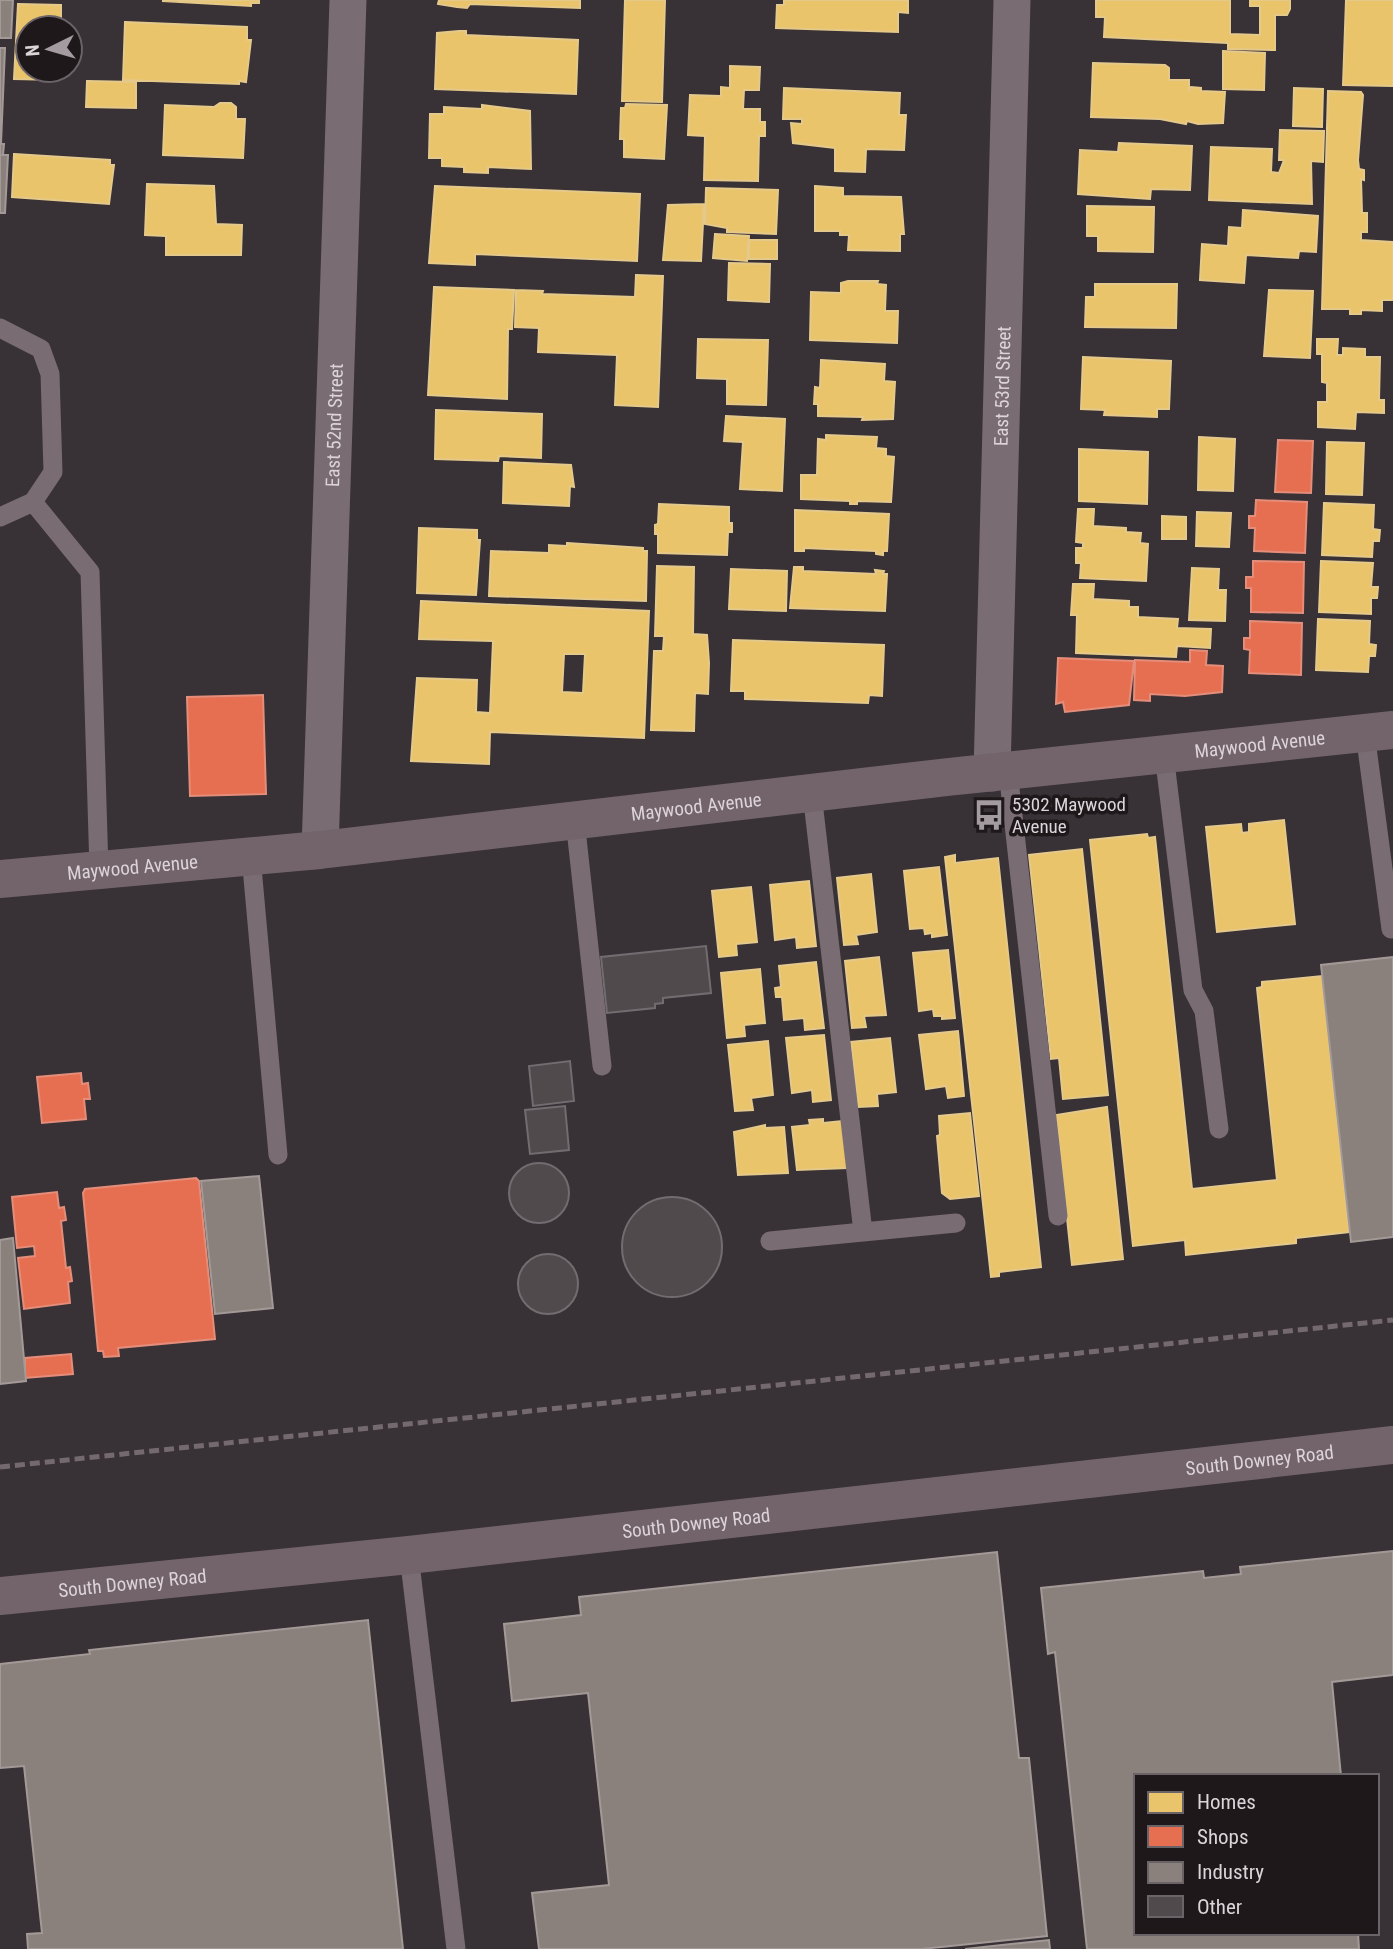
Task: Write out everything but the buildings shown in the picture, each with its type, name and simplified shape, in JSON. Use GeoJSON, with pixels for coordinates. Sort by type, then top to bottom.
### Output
{"type":"FeatureCollection","features":[{"type":"Feature","properties":{"kind":"street","name":"East 52nd Street"},"geometry":{"type":"LineString","coordinates":[[320,850],[348,0]]}},
{"type":"Feature","properties":{"kind":"street","name":"East 53rd Street"},"geometry":{"type":"LineString","coordinates":[[1000,772],[1012,0]]}},
{"type":"Feature","properties":{"kind":"street","name":"Maywood Avenue"},"geometry":{"type":"LineString","coordinates":[[0,879],[320,850],[1379,731]]}},
{"type":"Feature","properties":{"kind":"street","name":"South Downey Road"},"geometry":{"type":"LineString","coordinates":[[0,1596],[409,1555],[1393,1445]]}},
{"type":"Feature","properties":{"kind":"lane"},"geometry":{"type":"LineString","coordinates":[[0,328],[41,349],[50,374],[53,472],[33,502],[0,517]]}},
{"type":"Feature","properties":{"kind":"lane"},"geometry":{"type":"LineString","coordinates":[[33,502],[90,572],[99,870]]}},
{"type":"Feature","properties":{"kind":"lane"},"geometry":{"type":"LineString","coordinates":[[1379,731],[1391,929]]}},
{"type":"Feature","properties":{"kind":"lane"},"geometry":{"type":"LineString","coordinates":[[1164,754],[1193,990],[1205,1011],[1219,1129]]}},
{"type":"Feature","properties":{"kind":"lane"},"geometry":{"type":"LineString","coordinates":[[1000,772],[1058,1216]]}},
{"type":"Feature","properties":{"kind":"lane"},"geometry":{"type":"LineString","coordinates":[[811,793],[863,1232]]}},
{"type":"Feature","properties":{"kind":"lane"},"geometry":{"type":"LineString","coordinates":[[576,820],[602,1066]]}},
{"type":"Feature","properties":{"kind":"lane"},"geometry":{"type":"LineString","coordinates":[[251,856],[278,1155]]}},
{"type":"Feature","properties":{"kind":"lane"},"geometry":{"type":"LineString","coordinates":[[770,1241],[956,1223]]}},
{"type":"Feature","properties":{"kind":"lane"},"geometry":{"type":"LineString","coordinates":[[409,1555],[456,1949]]}},
{"type":"Feature","properties":{"kind":"railway"},"geometry":{"type":"LineString","coordinates":[[0,1467],[1393,1320]]}},
{"type":"Feature","properties":{"kind":"place","name":"5302 Maywood Avenue"},"geometry":{"type":"Point","coordinates":[989,815]}}]}
